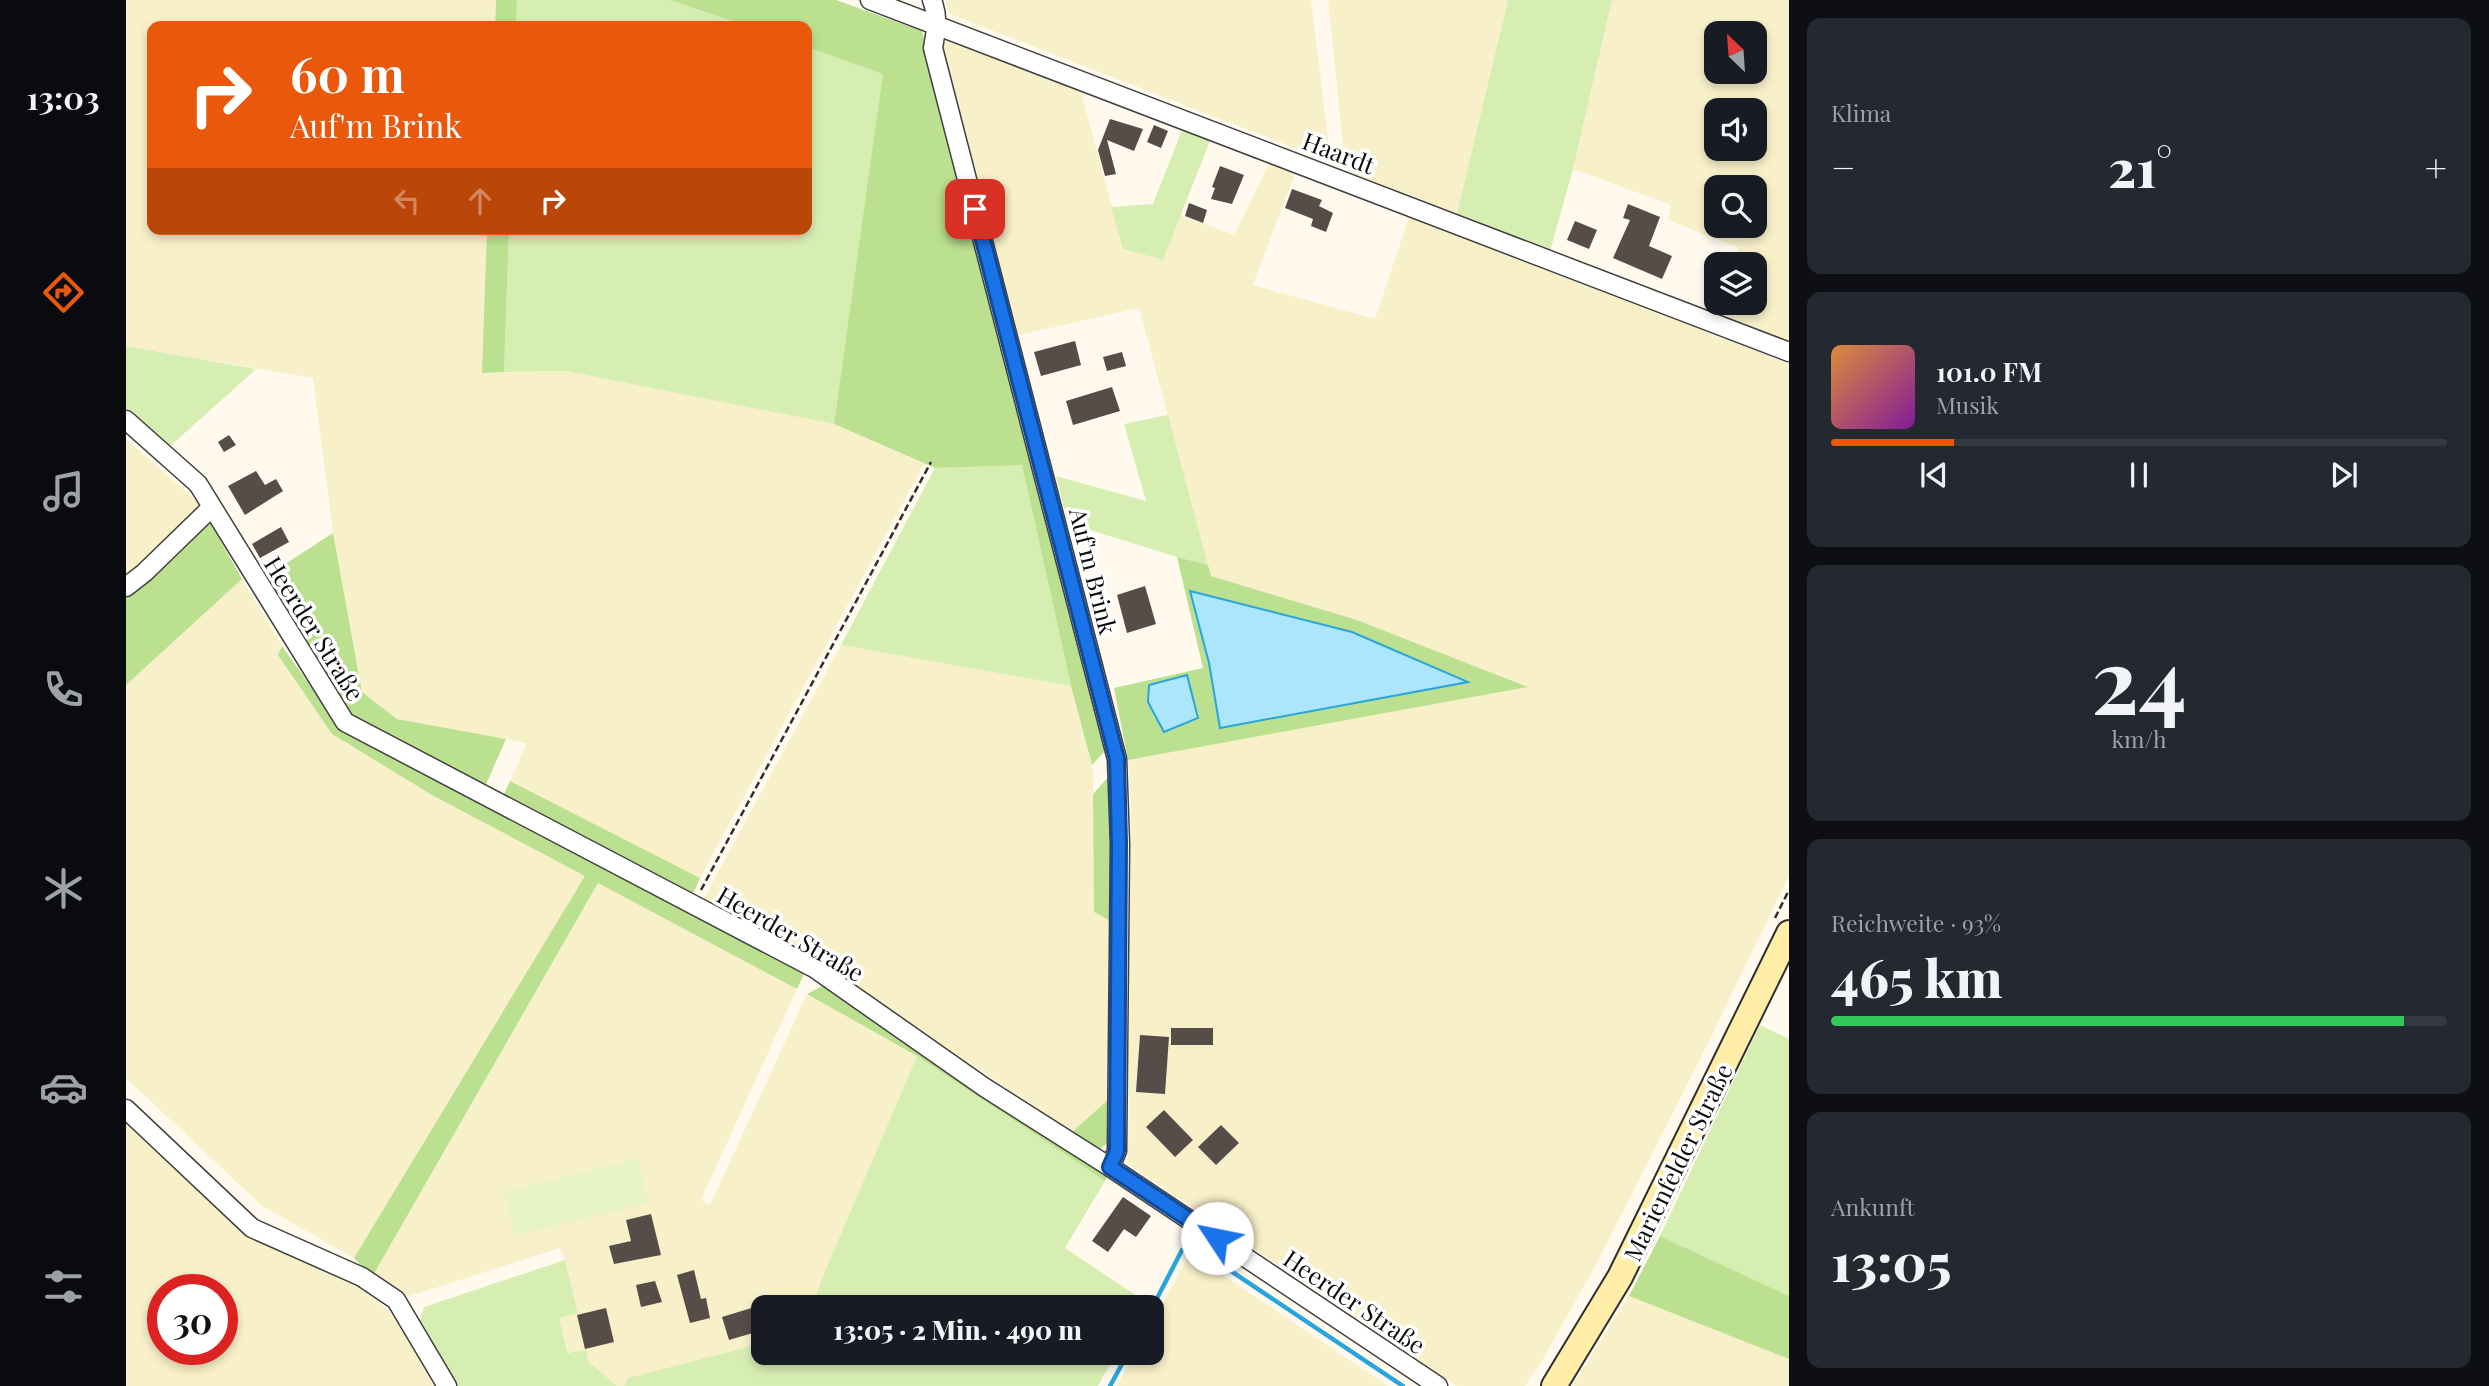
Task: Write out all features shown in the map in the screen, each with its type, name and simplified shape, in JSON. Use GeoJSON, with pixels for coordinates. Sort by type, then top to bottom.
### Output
{"type":"FeatureCollection","features":[{"type":"Feature","properties":{"kind":"main road","name":"Marienfelder Straße"},"geometry":{"type":"LineString","coordinates":[[1554,1386],[1620,1277],[1789,933]]}},
{"type":"Feature","properties":{"kind":"street","name":"Haardt"},"geometry":{"type":"LineString","coordinates":[[870,0],[1789,352]]}},
{"type":"Feature","properties":{"kind":"street","name":"Auf'm Brink"},"geometry":{"type":"LineString","coordinates":[[932,0],[937,13],[933,48],[1117,759],[1117,1151],[1110,1167]]}},
{"type":"Feature","properties":{"kind":"street","name":"Heerder Straße"},"geometry":{"type":"LineString","coordinates":[[126,420],[198,484],[345,722],[814,968],[984,1087],[1110,1167],[1438,1386]]}},
{"type":"Feature","properties":{"kind":"street"},"geometry":{"type":"LineString","coordinates":[[126,587],[212,507]]}},
{"type":"Feature","properties":{"kind":"street"},"geometry":{"type":"LineString","coordinates":[[126,1109],[252,1228],[362,1277],[396,1300],[447,1386]]}},
{"type":"Feature","properties":{"kind":"path"},"geometry":{"type":"LineString","coordinates":[[693,905],[931,462]]}},
{"type":"Feature","properties":{"kind":"shaded area"},"geometry":{"type":"Polygon","coordinates":[[[126,0],[496,0],[495,21],[147,21],[147,235],[487,235],[483,373],[566,371],[834,424],[924,464],[700,878],[510,781],[527,743],[397,719],[362,692],[333,533],[313,378],[126,346],[126,0]]]}},
{"type":"Feature","properties":{"kind":"shaded area"},"geometry":{"type":"Polygon","coordinates":[[[945,0],[1311,0],[1331,162],[950,14],[945,0]]]}},
{"type":"Feature","properties":{"kind":"shaded area"},"geometry":{"type":"Polygon","coordinates":[[[1328,0],[1508,0],[1457,213],[1355,174],[1345,164],[1328,0]]]}},
{"type":"Feature","properties":{"kind":"shaded area"},"geometry":{"type":"Polygon","coordinates":[[[1612,0],[1789,0],[1789,342],[1717,315],[1767,315],[1767,252],[1738,252],[1739,248],[1714,238],[1767,238],[1767,175],[1704,175],[1704,234],[1668,220],[1671,205],[1573,169],[1612,0]]]}},
{"type":"Feature","properties":{"kind":"shaded area"},"geometry":{"type":"Polygon","coordinates":[[[948,38],[1081,92],[1123,249],[1163,260],[1180,215],[1234,235],[1269,164],[1295,174],[1253,285],[1375,319],[1409,217],[1789,364],[1789,876],[1597,1263],[1525,1386],[1457,1386],[1128,1164],[1131,809],[1128,760],[1526,686],[1357,620],[1211,576],[1139,308],[1019,335],[939,49],[948,38]]]}},
{"type":"Feature","properties":{"kind":"shaded area"},"geometry":{"type":"Polygon","coordinates":[[[126,439],[202,506],[126,576],[126,439]]]}},
{"type":"Feature","properties":{"kind":"shaded area"},"geometry":{"type":"Polygon","coordinates":[[[242,579],[282,646],[278,655],[332,734],[432,795],[586,876],[354,1258],[262,1206],[126,1078],[126,685],[242,579]]]}},
{"type":"Feature","properties":{"kind":"shaded area"},"geometry":{"type":"Polygon","coordinates":[[[841,645],[1071,686],[1093,771],[1094,911],[1109,920],[1109,1099],[1072,1132],[827,967],[702,902],[841,645]]]}},
{"type":"Feature","properties":{"kind":"shaded area"},"geometry":{"type":"Polygon","coordinates":[[[598,883],[797,989],[701,1200],[710,1205],[807,994],[917,1056],[816,1295],[751,1295],[751,1346],[628,1378],[624,1386],[617,1386],[588,1361],[569,1353],[559,1318],[578,1313],[560,1248],[401,1299],[372,1277],[598,883]]]}},
{"type":"Feature","properties":{"kind":"shaded area"},"geometry":{"type":"Polygon","coordinates":[[[126,1117],[253,1237],[360,1286],[395,1317],[437,1386],[126,1386],[126,1117]]]}},
{"type":"Feature","properties":{"kind":"shaded area"},"geometry":{"type":"Polygon","coordinates":[[[1190,1253],[1388,1386],[1117,1386],[1128,1365],[1164,1365],[1164,1301],[1190,1253]]]}},
{"type":"Feature","properties":{"kind":"shaded area"},"geometry":{"type":"Polygon","coordinates":[[[1629,1296],[1789,1359],[1789,1386],[1572,1386],[1629,1296]]]}},
{"type":"Feature","properties":{"kind":"green space"},"geometry":{"type":"Polygon","coordinates":[[[496,0],[517,0],[516,21],[495,21],[496,0]]]}},
{"type":"Feature","properties":{"kind":"green space"},"geometry":{"type":"Polygon","coordinates":[[[517,0],[670,0],[731,21],[516,21],[517,0]]]}},
{"type":"Feature","properties":{"kind":"green space"},"geometry":{"type":"Polygon","coordinates":[[[670,0],[836,0],[922,31],[1107,749],[1092,765],[1071,686],[1022,465],[935,468],[834,424],[883,74],[812,49],[812,21],[731,21],[670,0]]]}},
{"type":"Feature","properties":{"kind":"green space"},"geometry":{"type":"Polygon","coordinates":[[[1508,0],[1612,0],[1573,169],[1550,251],[1457,213],[1508,0]]]}},
{"type":"Feature","properties":{"kind":"green space"},"geometry":{"type":"Polygon","coordinates":[[[812,49],[884,74],[834,424],[566,371],[504,372],[509,235],[812,235],[812,49]]]}},
{"type":"Feature","properties":{"kind":"green space"},"geometry":{"type":"Polygon","coordinates":[[[1182,130],[1210,141],[1163,260],[1123,249],[1111,207],[1153,204],[1182,130]]]}},
{"type":"Feature","properties":{"kind":"green space"},"geometry":{"type":"Polygon","coordinates":[[[487,235],[509,235],[504,372],[482,373],[487,235]]]}},
{"type":"Feature","properties":{"kind":"green space"},"geometry":{"type":"Polygon","coordinates":[[[126,346],[256,369],[168,448],[126,411],[126,346]]]}},
{"type":"Feature","properties":{"kind":"green space"},"geometry":{"type":"Polygon","coordinates":[[[1168,415],[1208,565],[1068,523],[1056,476],[1146,501],[1124,424],[1168,415]]]}},
{"type":"Feature","properties":{"kind":"green space"},"geometry":{"type":"Polygon","coordinates":[[[1022,465],[1071,686],[841,645],[935,468],[1022,465]]]}},
{"type":"Feature","properties":{"kind":"green space"},"geometry":{"type":"Polygon","coordinates":[[[210,522],[242,579],[126,685],[126,595],[198,528],[210,522]]]}},
{"type":"Feature","properties":{"kind":"green space"},"geometry":{"type":"Polygon","coordinates":[[[333,533],[362,692],[397,719],[506,739],[484,789],[350,716],[262,579],[333,533]]]}},
{"type":"Feature","properties":{"kind":"green space"},"geometry":{"type":"Polygon","coordinates":[[[1177,557],[1208,565],[1211,576],[1357,620],[1528,687],[1128,760],[1114,688],[1203,668],[1177,557]],[[1190,591],[1209,663],[1220,728],[1466,682],[1190,591]]]}},
{"type":"Feature","properties":{"kind":"green space"},"geometry":{"type":"Polygon","coordinates":[[[282,646],[339,726],[805,972],[797,989],[598,883],[372,1277],[354,1258],[585,876],[432,795],[332,734],[278,655],[282,646]]]}},
{"type":"Feature","properties":{"kind":"green space"},"geometry":{"type":"Polygon","coordinates":[[[1111,774],[1109,920],[1094,912],[1093,794],[1111,774]]]}},
{"type":"Feature","properties":{"kind":"green space"},"geometry":{"type":"Polygon","coordinates":[[[510,781],[700,878],[691,898],[502,798],[510,781]]]}},
{"type":"Feature","properties":{"kind":"green space"},"geometry":{"type":"Polygon","coordinates":[[[824,985],[1108,1174],[1105,1181],[917,1056],[807,994],[824,985]]]}},
{"type":"Feature","properties":{"kind":"green space"},"geometry":{"type":"Polygon","coordinates":[[[1760,1025],[1789,1039],[1789,1296],[1660,1236],[1760,1025]]]}},
{"type":"Feature","properties":{"kind":"green space"},"geometry":{"type":"Polygon","coordinates":[[[917,1056],[1105,1181],[1065,1248],[1136,1295],[816,1295],[917,1056]]]}},
{"type":"Feature","properties":{"kind":"green space"},"geometry":{"type":"Polygon","coordinates":[[[1109,1099],[1109,1142],[1098,1150],[1072,1132],[1109,1099]]]}},
{"type":"Feature","properties":{"kind":"green space"},"geometry":{"type":"Polygon","coordinates":[[[638,1158],[649,1203],[515,1236],[504,1192],[638,1158]]]}},
{"type":"Feature","properties":{"kind":"green space"},"geometry":{"type":"Polygon","coordinates":[[[1660,1236],[1789,1296],[1789,1359],[1629,1296],[1660,1236]]]}},
{"type":"Feature","properties":{"kind":"green space"},"geometry":{"type":"Polygon","coordinates":[[[565,1260],[578,1313],[559,1318],[568,1353],[586,1350],[588,1361],[617,1386],[455,1386],[418,1326],[424,1307],[565,1260]]]}},
{"type":"Feature","properties":{"kind":"green space"},"geometry":{"type":"Polygon","coordinates":[[[751,1346],[751,1365],[1109,1365],[1098,1386],[624,1386],[628,1378],[751,1346]]]}},
{"type":"Feature","properties":{"kind":"water"},"geometry":{"type":"Polygon","coordinates":[[[1190,591],[1352,632],[1468,682],[1220,728],[1209,663],[1190,591]]]}},
{"type":"Feature","properties":{"kind":"water"},"geometry":{"type":"Polygon","coordinates":[[[1187,675],[1198,718],[1164,732],[1148,702],[1149,685],[1187,675]]]}},
{"type":"Feature","properties":{"kind":"building"},"geometry":{"type":"Polygon","coordinates":[[[1110,119],[1143,129],[1134,151],[1107,140],[1116,174],[1105,176],[1098,150],[1110,119]]]}},
{"type":"Feature","properties":{"kind":"building"},"geometry":{"type":"Polygon","coordinates":[[[1154,125],[1168,131],[1161,148],[1147,142],[1154,125]]]}},
{"type":"Feature","properties":{"kind":"building"},"geometry":{"type":"Polygon","coordinates":[[[1220,166],[1244,175],[1232,204],[1211,199],[1215,188],[1212,187],[1220,166]]]}},
{"type":"Feature","properties":{"kind":"building"},"geometry":{"type":"Polygon","coordinates":[[[1292,189],[1322,200],[1319,206],[1333,213],[1326,232],[1311,226],[1313,219],[1285,208],[1292,189]]]}},
{"type":"Feature","properties":{"kind":"building"},"geometry":{"type":"Polygon","coordinates":[[[1189,203],[1207,210],[1203,223],[1185,216],[1189,203]]]}},
{"type":"Feature","properties":{"kind":"building"},"geometry":{"type":"Polygon","coordinates":[[[1628,204],[1660,217],[1649,246],[1672,256],[1662,279],[1613,258],[1630,220],[1623,218],[1628,204]]]}},
{"type":"Feature","properties":{"kind":"building"},"geometry":{"type":"Polygon","coordinates":[[[1575,221],[1597,230],[1589,249],[1567,240],[1575,221]]]}},
{"type":"Feature","properties":{"kind":"building"},"geometry":{"type":"Polygon","coordinates":[[[1075,341],[1081,365],[1041,376],[1034,352],[1075,341]]]}},
{"type":"Feature","properties":{"kind":"building"},"geometry":{"type":"Polygon","coordinates":[[[1122,352],[1126,366],[1107,371],[1103,357],[1122,352]]]}},
{"type":"Feature","properties":{"kind":"building"},"geometry":{"type":"Polygon","coordinates":[[[1112,387],[1120,411],[1073,425],[1066,401],[1112,387]]]}},
{"type":"Feature","properties":{"kind":"building"},"geometry":{"type":"Polygon","coordinates":[[[229,435],[236,445],[224,452],[218,442],[229,435]]]}},
{"type":"Feature","properties":{"kind":"building"},"geometry":{"type":"Polygon","coordinates":[[[256,471],[265,485],[276,479],[283,491],[245,515],[228,486],[256,471]]]}},
{"type":"Feature","properties":{"kind":"building"},"geometry":{"type":"Polygon","coordinates":[[[281,527],[289,542],[260,558],[252,544],[281,527]]]}},
{"type":"Feature","properties":{"kind":"building"},"geometry":{"type":"Polygon","coordinates":[[[1145,586],[1156,624],[1127,633],[1117,595],[1145,586]]]}},
{"type":"Feature","properties":{"kind":"building"},"geometry":{"type":"Polygon","coordinates":[[[1171,1028],[1213,1028],[1213,1045],[1171,1045],[1171,1028]]]}},
{"type":"Feature","properties":{"kind":"building"},"geometry":{"type":"Polygon","coordinates":[[[1140,1035],[1169,1037],[1165,1094],[1136,1092],[1140,1035]]]}},
{"type":"Feature","properties":{"kind":"building"},"geometry":{"type":"Polygon","coordinates":[[[1164,1110],[1193,1140],[1175,1157],[1146,1127],[1164,1110]]]}},
{"type":"Feature","properties":{"kind":"building"},"geometry":{"type":"Polygon","coordinates":[[[1221,1125],[1239,1143],[1216,1165],[1198,1147],[1221,1125]]]}},
{"type":"Feature","properties":{"kind":"building"},"geometry":{"type":"Polygon","coordinates":[[[1123,1197],[1151,1216],[1136,1237],[1124,1229],[1108,1252],[1092,1241],[1123,1197]]]}},
{"type":"Feature","properties":{"kind":"building"},"geometry":{"type":"Polygon","coordinates":[[[651,1214],[661,1255],[614,1264],[609,1246],[631,1241],[626,1220],[651,1214]]]}},
{"type":"Feature","properties":{"kind":"building"},"geometry":{"type":"Polygon","coordinates":[[[694,1270],[701,1299],[706,1298],[710,1318],[690,1323],[677,1275],[694,1270]]]}},
{"type":"Feature","properties":{"kind":"building"},"geometry":{"type":"Polygon","coordinates":[[[655,1281],[662,1302],[641,1307],[636,1285],[655,1281]]]}},
{"type":"Feature","properties":{"kind":"building"},"geometry":{"type":"Polygon","coordinates":[[[606,1308],[614,1342],[585,1349],[577,1315],[606,1308]]]}},
{"type":"Feature","properties":{"kind":"building"},"geometry":{"type":"Polygon","coordinates":[[[751,1308],[751,1334],[729,1340],[722,1317],[751,1308]]]}},
{"type":"Feature","properties":{"kind":"waterway"},"geometry":{"type":"LineString","coordinates":[[1159,1295],[1182,1250],[1192,1245],[1403,1386]]}},
{"type":"Feature","properties":{"kind":"waterway"},"geometry":{"type":"LineString","coordinates":[[1110,1386],[1121,1365]]}},
{"type":"Feature","properties":{"kind":"route"},"geometry":{"type":"LineString","coordinates":[[975,209],[1117,759],[1117,1151],[1110,1167],[1217,1238]]}}]}
